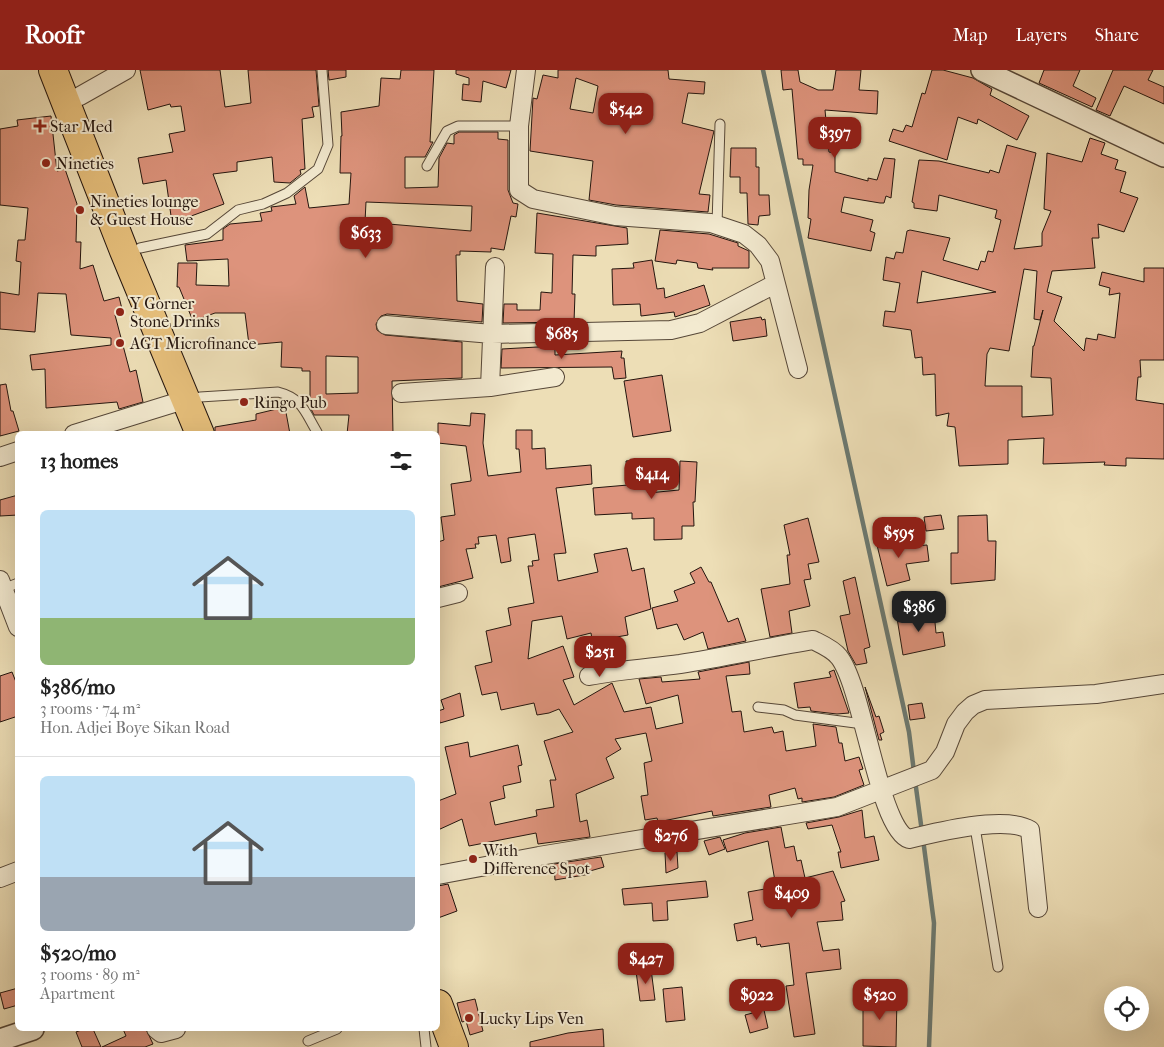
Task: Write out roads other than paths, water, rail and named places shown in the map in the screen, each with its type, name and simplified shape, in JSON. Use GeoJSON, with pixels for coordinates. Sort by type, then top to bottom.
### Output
{"type":"FeatureCollection","features":[{"type":"Feature","properties":{"kind":"main road"},"geometry":{"type":"LineString","coordinates":[[53,70],[192,398],[214,431]]}},
{"type":"Feature","properties":{"kind":"main road"},"geometry":{"type":"LineString","coordinates":[[70,70],[140,248],[192,398],[199,431]]}},
{"type":"Feature","properties":{"kind":"main road"},"geometry":{"type":"LineString","coordinates":[[440,1009],[454,1047]]}},
{"type":"Feature","properties":{"kind":"main road"},"geometry":{"type":"LineString","coordinates":[[436,1031],[442,1047]]}},
{"type":"Feature","properties":{"kind":"street"},"geometry":{"type":"LineString","coordinates":[[80,96],[126,70]]}},
{"type":"Feature","properties":{"kind":"street"},"geometry":{"type":"LineString","coordinates":[[526,70],[519,126],[519,190],[533,199],[615,216],[718,225],[744,234],[758,245],[770,261],[798,369]]}},
{"type":"Feature","properties":{"kind":"street"},"geometry":{"type":"LineString","coordinates":[[982,70],[1162,151]]}},
{"type":"Feature","properties":{"kind":"street"},"geometry":{"type":"LineString","coordinates":[[490,388],[495,267]]}},
{"type":"Feature","properties":{"kind":"street"},"geometry":{"type":"LineString","coordinates":[[386,325],[492,334],[670,330],[700,324],[776,284]]}},
{"type":"Feature","properties":{"kind":"street"},"geometry":{"type":"LineString","coordinates":[[401,393],[490,388],[555,377]]}},
{"type":"Feature","properties":{"kind":"street"},"geometry":{"type":"LineString","coordinates":[[84,431],[192,398]]}},
{"type":"Feature","properties":{"kind":"street"},"geometry":{"type":"LineString","coordinates":[[0,456],[15,452]]}},
{"type":"Feature","properties":{"kind":"street"},"geometry":{"type":"LineString","coordinates":[[7,584],[15,615]]}},
{"type":"Feature","properties":{"kind":"street"},"geometry":{"type":"LineString","coordinates":[[440,598],[458,594]]}},
{"type":"Feature","properties":{"kind":"street"},"geometry":{"type":"LineString","coordinates":[[588,676],[622,669],[655,667],[694,661],[813,640],[839,657],[854,690],[883,791],[897,830],[904,838],[909,840],[948,829],[1011,824],[1021,825],[1030,830],[1038,908]]}},
{"type":"Feature","properties":{"kind":"street"},"geometry":{"type":"LineString","coordinates":[[440,875],[539,856],[837,807],[901,784],[932,770],[945,752],[956,724],[965,712],[973,705],[985,700],[1096,694],[1164,684]]}},
{"type":"Feature","properties":{"kind":"street"},"geometry":{"type":"LineString","coordinates":[[0,878],[15,872]]}},
{"type":"Feature","properties":{"kind":"lane"},"geometry":{"type":"LineString","coordinates":[[140,248],[207,234],[238,210],[263,204],[287,193],[318,169],[328,145],[322,70]]}},
{"type":"Feature","properties":{"kind":"lane"},"geometry":{"type":"LineString","coordinates":[[718,225],[720,124]]}},
{"type":"Feature","properties":{"kind":"lane"},"geometry":{"type":"LineString","coordinates":[[427,166],[447,132],[458,126],[519,126]]}},
{"type":"Feature","properties":{"kind":"lane"},"geometry":{"type":"LineString","coordinates":[[192,398],[278,392],[290,395],[299,400],[316,431]]}},
{"type":"Feature","properties":{"kind":"lane"},"geometry":{"type":"LineString","coordinates":[[758,707],[784,710],[795,715],[863,724]]}},
{"type":"Feature","properties":{"kind":"lane"},"geometry":{"type":"LineString","coordinates":[[975,827],[998,967]]}},
{"type":"Feature","properties":{"kind":"lane"},"geometry":{"type":"LineString","coordinates":[[308,1041],[332,1031]]}},
{"type":"Feature","properties":{"kind":"lane"},"geometry":{"type":"LineString","coordinates":[[424,1031],[426,1047]]}},
{"type":"Feature","properties":{"kind":"waterway"},"geometry":{"type":"LineString","coordinates":[[763,70],[909,732],[914,772]]}},
{"type":"Feature","properties":{"kind":"waterway"},"geometry":{"type":"LineString","coordinates":[[915,780],[922,832]]}},
{"type":"Feature","properties":{"kind":"waterway"},"geometry":{"type":"LineString","coordinates":[[923,839],[934,923],[929,1047]]}},
{"type":"Feature","properties":{"kind":"place","name":"Star Med"},"geometry":{"type":"Point","coordinates":[40,126]}},
{"type":"Feature","properties":{"kind":"place","name":"Nineties"},"geometry":{"type":"Point","coordinates":[46,163]}},
{"type":"Feature","properties":{"kind":"place","name":"Nineties lounge & Guest House"},"geometry":{"type":"Point","coordinates":[80,210]}},
{"type":"Feature","properties":{"kind":"place","name":"Y Gorner Stone Drinks"},"geometry":{"type":"Point","coordinates":[120,312]}},
{"type":"Feature","properties":{"kind":"place","name":"AGT Microfinance"},"geometry":{"type":"Point","coordinates":[120,343]}},
{"type":"Feature","properties":{"kind":"place","name":"Ringo Pub"},"geometry":{"type":"Point","coordinates":[244,402]}},
{"type":"Feature","properties":{"kind":"place","name":"With Difference Spot"},"geometry":{"type":"Point","coordinates":[473,859]}},
{"type":"Feature","properties":{"kind":"place","name":"Lucky Lips Ven"},"geometry":{"type":"Point","coordinates":[469,1018]}}]}
